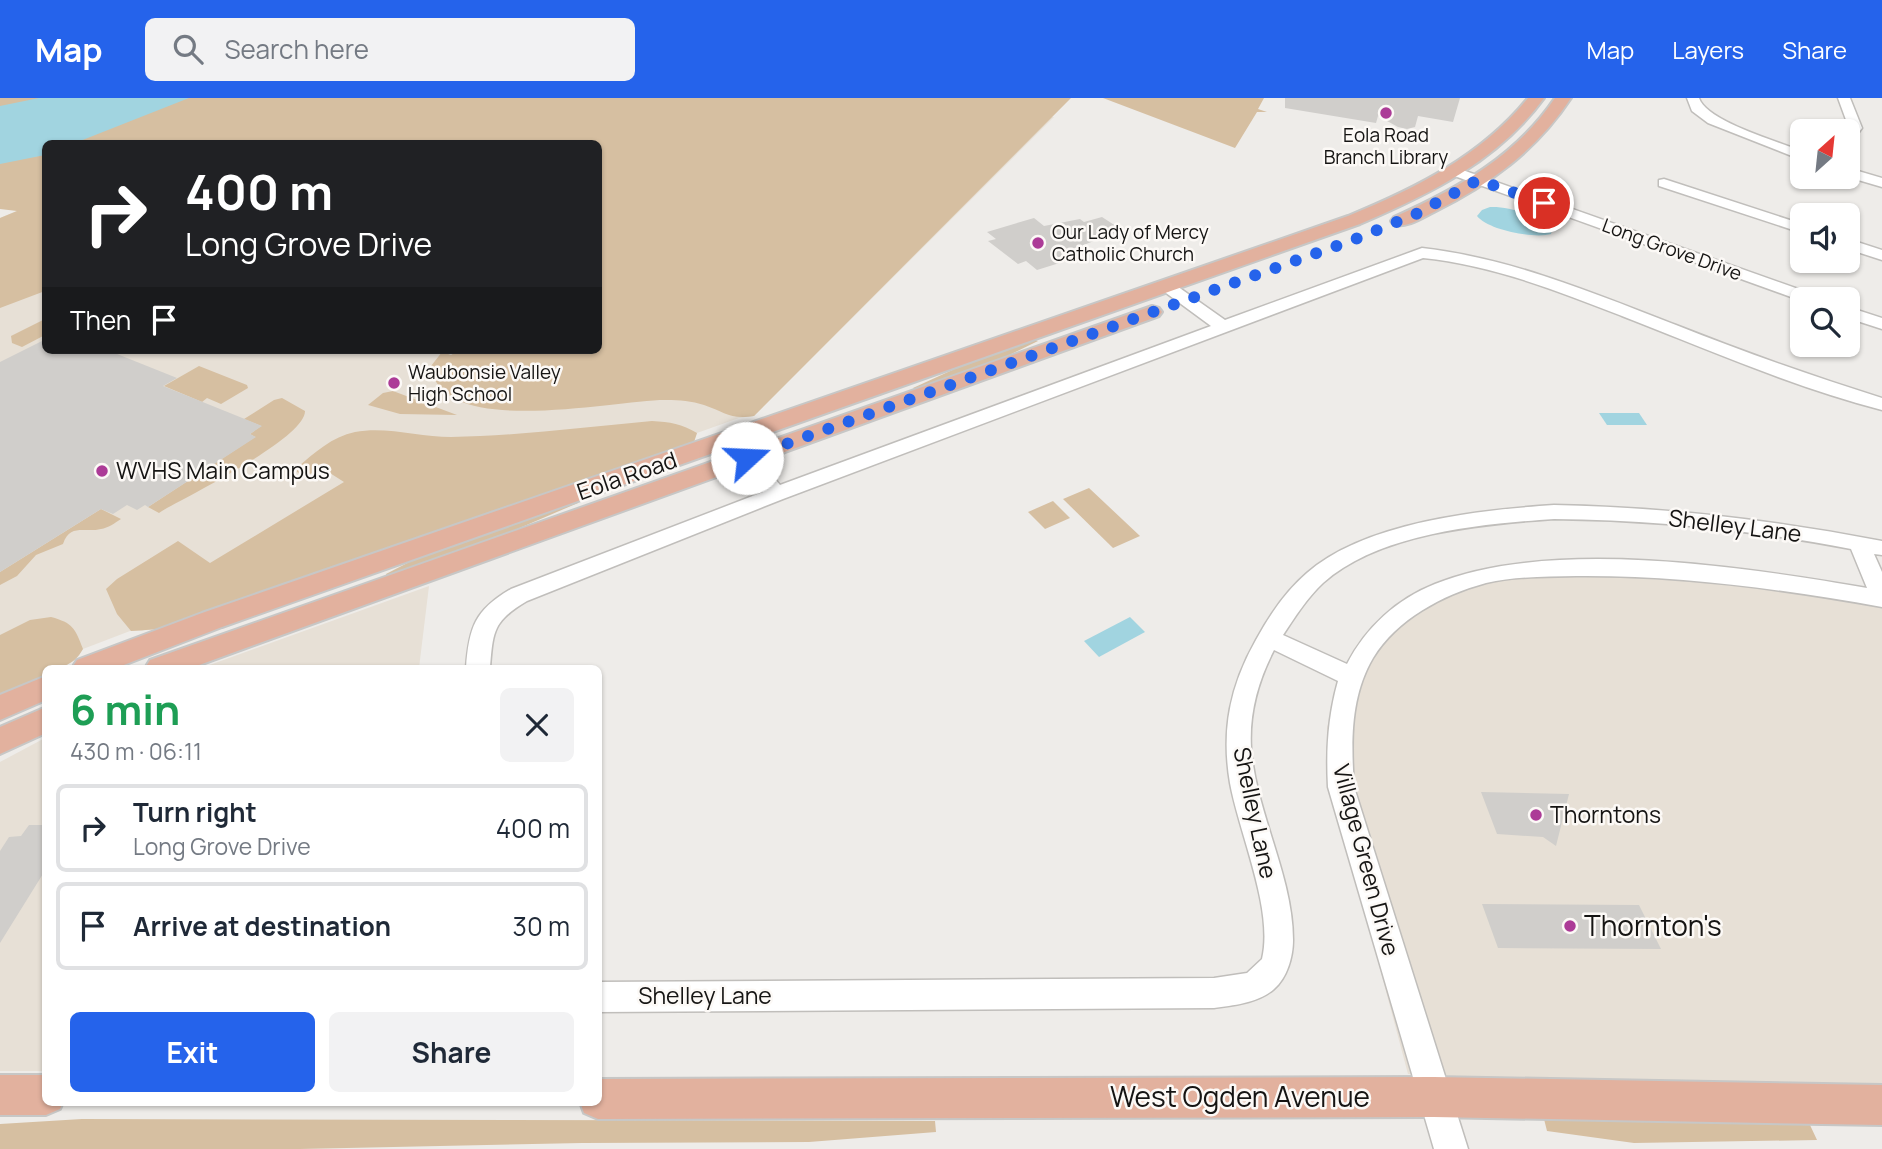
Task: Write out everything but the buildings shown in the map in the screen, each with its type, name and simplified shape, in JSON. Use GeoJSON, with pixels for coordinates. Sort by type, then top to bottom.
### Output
{"type":"FeatureCollection","features":[{"type":"Feature","properties":{"kind":"main road","name":"Eola Road"},"geometry":{"type":"LineString","coordinates":[[168,665],[1168,286],[1354,220],[1395,203],[1454,171],[1501,137],[1536,98]]}},
{"type":"Feature","properties":{"kind":"main road"},"geometry":{"type":"LineString","coordinates":[[1385,228],[1478,180],[1527,143],[1563,98]]}},
{"type":"Feature","properties":{"kind":"main road"},"geometry":{"type":"LineString","coordinates":[[1311,256],[1353,240]]}},
{"type":"Feature","properties":{"kind":"main road","name":"Eola Road"},"geometry":{"type":"LineString","coordinates":[[96,665],[193,626],[1212,291]]}},
{"type":"Feature","properties":{"kind":"main road"},"geometry":{"type":"LineString","coordinates":[[0,708],[42,689]]}},
{"type":"Feature","properties":{"kind":"main road"},"geometry":{"type":"LineString","coordinates":[[0,741],[42,721]]}},
{"type":"Feature","properties":{"kind":"main road"},"geometry":{"type":"LineString","coordinates":[[0,1095],[42,1095]]}},
{"type":"Feature","properties":{"kind":"main road","name":"West Ogden Avenue"},"geometry":{"type":"LineString","coordinates":[[602,1099],[1434,1097],[1882,1105]]}},
{"type":"Feature","properties":{"kind":"street"},"geometry":{"type":"LineString","coordinates":[[1693,98],[1696,108],[1713,120],[1790,151]]}},
{"type":"Feature","properties":{"kind":"street"},"geometry":{"type":"LineString","coordinates":[[1844,98],[1852,119]]}},
{"type":"Feature","properties":{"kind":"street","name":"Long Grove Drive"},"geometry":{"type":"LineString","coordinates":[[1454,171],[1790,291]]}},
{"type":"Feature","properties":{"kind":"street"},"geometry":{"type":"LineString","coordinates":[[1860,176],[1882,183]]}},
{"type":"Feature","properties":{"kind":"street"},"geometry":{"type":"LineString","coordinates":[[1664,183],[1790,225]]}},
{"type":"Feature","properties":{"kind":"street"},"geometry":{"type":"LineString","coordinates":[[1860,248],[1882,255]]}},
{"type":"Feature","properties":{"kind":"street"},"geometry":{"type":"LineString","coordinates":[[478,665],[480,632],[492,612],[531,590],[776,494],[1414,256],[1440,253],[1582,294],[1783,373],[1882,404]]}},
{"type":"Feature","properties":{"kind":"street"},"geometry":{"type":"LineString","coordinates":[[1168,286],[1225,328]]}},
{"type":"Feature","properties":{"kind":"street"},"geometry":{"type":"LineString","coordinates":[[1860,316],[1882,324]]}},
{"type":"Feature","properties":{"kind":"street"},"geometry":{"type":"LineString","coordinates":[[739,448],[776,494]]}},
{"type":"Feature","properties":{"kind":"street","name":"Shelley Lane"},"geometry":{"type":"LineString","coordinates":[[602,997],[1214,993],[1245,989],[1267,978],[1277,960],[1278,936],[1275,910],[1241,762],[1238,729],[1242,703],[1269,638],[1301,593],[1322,572],[1381,541],[1450,521],[1497,515],[1549,513],[1662,517],[1727,523],[1870,546]]}},
{"type":"Feature","properties":{"kind":"street"},"geometry":{"type":"LineString","coordinates":[[1870,546],[1882,599]]}},
{"type":"Feature","properties":{"kind":"street","name":"Village Green Drive"},"geometry":{"type":"LineString","coordinates":[[1451,1149],[1342,787],[1337,754],[1341,706],[1351,676],[1368,646],[1399,615],[1438,593],[1480,576],[1540,570],[1642,569],[1763,579],[1882,599]]}},
{"type":"Feature","properties":{"kind":"street"},"geometry":{"type":"LineString","coordinates":[[1269,638],[1351,676]]}},
{"type":"Feature","properties":{"kind":"shaded area"},"geometry":{"type":"Polygon","coordinates":[[[0,98],[1071,98],[754,416],[746,417],[728,415],[704,405],[672,400],[533,411],[496,409],[464,403],[441,389],[431,366],[440,354],[602,354],[602,140],[42,140],[42,292],[0,308],[0,218],[17,211],[0,209],[0,98]]]}},
{"type":"Feature","properties":{"kind":"shaded area","name":"Waubonsie Valley High School"},"geometry":{"type":"Polygon","coordinates":[[[281,98],[938,98],[1054,117],[754,416],[739,418],[697,433],[694,442],[142,631],[130,631],[83,649],[67,665],[42,665],[42,671],[0,697],[0,218],[42,200],[42,354],[602,354],[602,140],[570,140],[281,98]]]}},
{"type":"Feature","properties":{"kind":"shaded area"},"geometry":{"type":"Polygon","coordinates":[[[1103,98],[1264,98],[1258,109],[1267,112],[1257,112],[1235,148],[1103,98]]]}},
{"type":"Feature","properties":{"kind":"shaded area"},"geometry":{"type":"Polygon","coordinates":[[[42,320],[42,337],[22,347],[12,343],[11,336],[42,320]]]}},
{"type":"Feature","properties":{"kind":"shaded area"},"geometry":{"type":"Polygon","coordinates":[[[1038,341],[997,361],[916,390],[913,388],[961,366],[1038,341]]]}},
{"type":"Feature","properties":{"kind":"shaded area"},"geometry":{"type":"Polygon","coordinates":[[[199,366],[247,385],[248,388],[221,404],[207,398],[202,402],[164,386],[199,366]]]}},
{"type":"Feature","properties":{"kind":"shaded area"},"geometry":{"type":"Polygon","coordinates":[[[393,391],[457,415],[400,414],[368,405],[383,393],[393,391]]]}},
{"type":"Feature","properties":{"kind":"shaded area"},"geometry":{"type":"Polygon","coordinates":[[[282,398],[305,411],[300,422],[287,436],[244,466],[159,513],[148,507],[255,437],[250,434],[261,426],[244,419],[274,400],[282,398]]]}},
{"type":"Feature","properties":{"kind":"shaded area"},"geometry":{"type":"Polygon","coordinates":[[[652,421],[676,424],[697,433],[694,442],[685,448],[161,629],[131,631],[117,614],[106,589],[117,579],[178,541],[210,563],[344,482],[322,468],[306,476],[297,472],[297,468],[324,446],[347,434],[379,430],[439,437],[476,436],[652,421]]]}},
{"type":"Feature","properties":{"kind":"shaded area"},"geometry":{"type":"Polygon","coordinates":[[[1089,488],[1140,536],[1113,548],[1063,499],[1089,488]]]}},
{"type":"Feature","properties":{"kind":"shaded area"},"geometry":{"type":"Polygon","coordinates":[[[576,501],[578,503],[475,547],[387,578],[386,574],[419,557],[576,501]]]}},
{"type":"Feature","properties":{"kind":"shaded area"},"geometry":{"type":"Polygon","coordinates":[[[1053,501],[1070,518],[1045,529],[1028,512],[1053,501]]]}},
{"type":"Feature","properties":{"kind":"shaded area"},"geometry":{"type":"Polygon","coordinates":[[[101,509],[121,519],[104,528],[70,533],[63,544],[36,555],[17,576],[0,585],[0,572],[101,509]]]}},
{"type":"Feature","properties":{"kind":"shaded area"},"geometry":{"type":"Polygon","coordinates":[[[1652,563],[1882,594],[1882,1095],[1408,1074],[1330,781],[1327,727],[1350,658],[1379,625],[1454,579],[1652,563]]]}},
{"type":"Feature","properties":{"kind":"shaded area"},"geometry":{"type":"Polygon","coordinates":[[[429,586],[419,665],[210,665],[429,586]]]}},
{"type":"Feature","properties":{"kind":"shaded area"},"geometry":{"type":"Polygon","coordinates":[[[51,617],[64,622],[72,627],[83,649],[72,662],[65,665],[42,665],[42,677],[0,697],[0,635],[30,620],[51,617]]]}},
{"type":"Feature","properties":{"kind":"shaded area"},"geometry":{"type":"Polygon","coordinates":[[[42,740],[42,1071],[0,1071],[0,762],[42,740]]]}},
{"type":"Feature","properties":{"kind":"shaded area"},"geometry":{"type":"Polygon","coordinates":[[[82,1119],[935,1121],[936,1132],[809,1142],[582,1143],[300,1149],[0,1149],[0,1124],[82,1119]]]}},
{"type":"Feature","properties":{"kind":"shaded area"},"geometry":{"type":"Polygon","coordinates":[[[1544,1119],[1810,1125],[1817,1140],[1634,1143],[1547,1131],[1544,1119]]]}},
{"type":"Feature","properties":{"kind":"water"},"geometry":{"type":"Polygon","coordinates":[[[39,98],[189,98],[83,140],[42,140],[42,156],[0,164],[0,106],[39,98]]]}},
{"type":"Feature","properties":{"kind":"water"},"geometry":{"type":"Polygon","coordinates":[[[1490,207],[1506,208],[1531,216],[1552,228],[1551,234],[1523,234],[1491,225],[1477,216],[1490,207]]]}},
{"type":"Feature","properties":{"kind":"water"},"geometry":{"type":"Polygon","coordinates":[[[1599,413],[1639,413],[1647,425],[1607,425],[1599,413]]]}},
{"type":"Feature","properties":{"kind":"water"},"geometry":{"type":"Polygon","coordinates":[[[1130,617],[1145,632],[1099,657],[1084,641],[1130,617]]]}},
{"type":"Feature","properties":{"kind":"place","name":"Eola Road Branch Library"},"geometry":{"type":"Point","coordinates":[1386,113]}},
{"type":"Feature","properties":{"kind":"place","name":"Our Lady of Mercy Catholic Church"},"geometry":{"type":"Point","coordinates":[1038,243]}},
{"type":"Feature","properties":{"kind":"place","name":"Waubonsie Valley High School"},"geometry":{"type":"Point","coordinates":[394,383]}},
{"type":"Feature","properties":{"kind":"place","name":"WVHS Main Campus"},"geometry":{"type":"Point","coordinates":[102,471]}},
{"type":"Feature","properties":{"kind":"place","name":"Thorntons"},"geometry":{"type":"Point","coordinates":[1536,815]}},
{"type":"Feature","properties":{"kind":"place","name":"Thornton's"},"geometry":{"type":"Point","coordinates":[1570,926]}},
{"type":"Feature","properties":{"kind":"route"},"geometry":{"type":"LineString","coordinates":[[747,458],[1385,228],[1478,180],[1544,203]]}}]}
